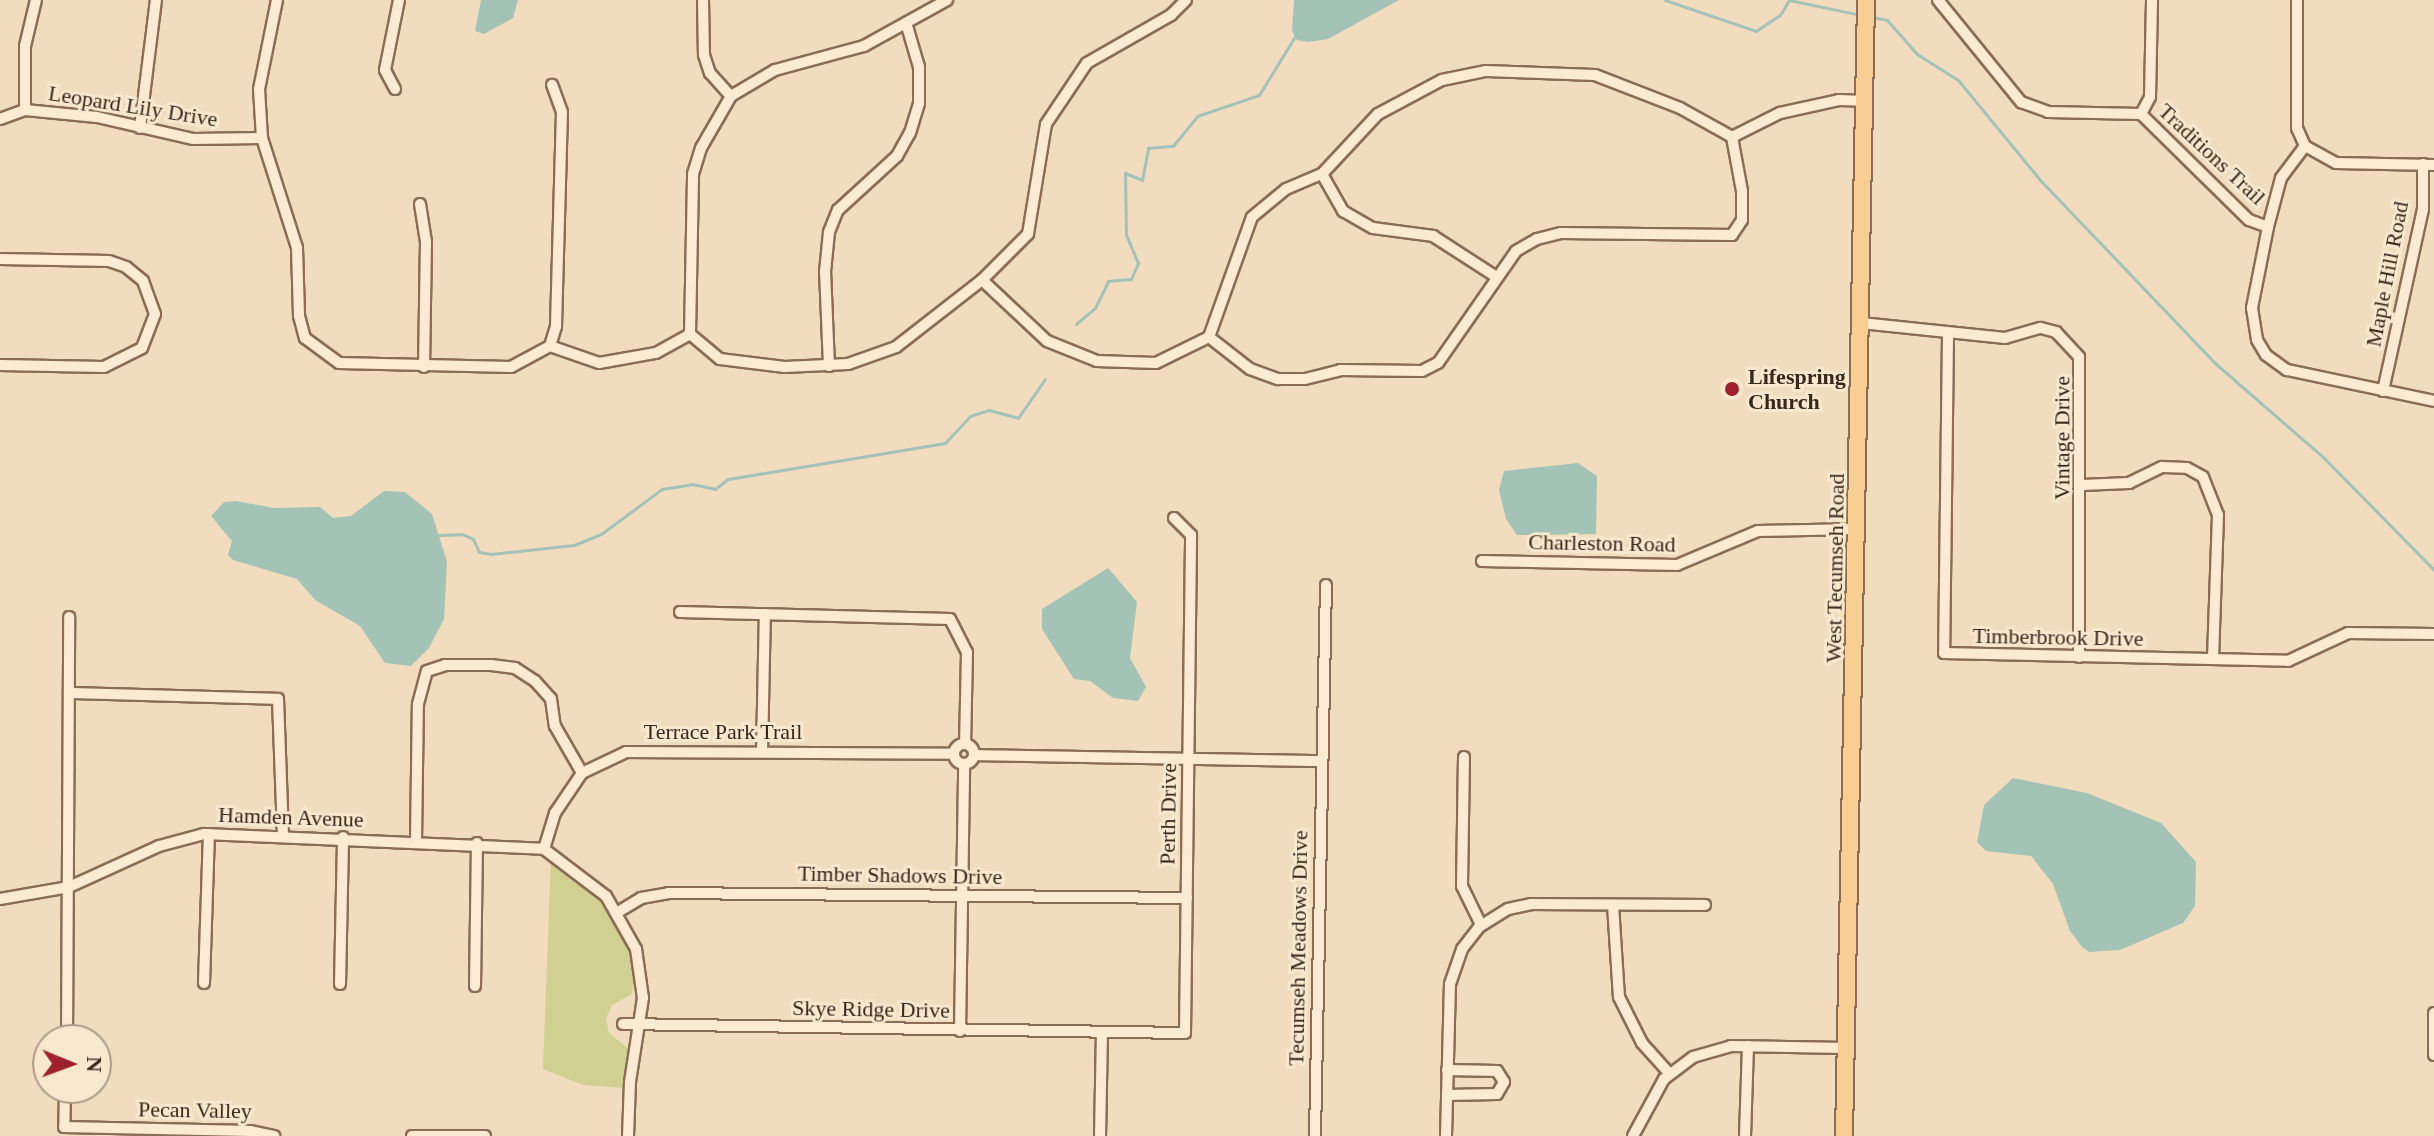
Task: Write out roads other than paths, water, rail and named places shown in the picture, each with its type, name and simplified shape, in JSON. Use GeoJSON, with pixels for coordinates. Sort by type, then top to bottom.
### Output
{"type":"FeatureCollection","features":[{"type":"Feature","properties":{"kind":"main road","name":"West Tecumseh Road"},"geometry":{"type":"LineString","coordinates":[[1844,1136],[1866,0]]}},
{"type":"Feature","properties":{"kind":"street"},"geometry":{"type":"LineString","coordinates":[[25,110],[25,46],[36,0]]}},
{"type":"Feature","properties":{"kind":"street"},"geometry":{"type":"LineString","coordinates":[[140,128],[156,0]]}},
{"type":"Feature","properties":{"kind":"street"},"geometry":{"type":"LineString","coordinates":[[277,0],[259,89],[262,138],[297,248],[299,316],[305,338],[339,363],[511,367],[550,346],[556,326],[562,112],[552,85]]}},
{"type":"Feature","properties":{"kind":"street"},"geometry":{"type":"LineString","coordinates":[[395,89],[385,70],[399,0]]}},
{"type":"Feature","properties":{"kind":"street"},"geometry":{"type":"LineString","coordinates":[[703,0],[704,55],[710,73],[731,96]]}},
{"type":"Feature","properties":{"kind":"street"},"geometry":{"type":"LineString","coordinates":[[947,0],[907,26],[864,46],[775,70],[731,96],[701,148],[693,174],[690,334],[699,346],[733,363],[829,366],[896,347],[982,280],[1028,234],[1044,133],[1067,89],[1106,49],[1171,15],[1186,0]]}},
{"type":"Feature","properties":{"kind":"street","name":"Traditions Trail"},"geometry":{"type":"LineString","coordinates":[[1938,0],[2021,102],[2048,112],[2141,114],[2249,220],[2268,227]]}},
{"type":"Feature","properties":{"kind":"street"},"geometry":{"type":"LineString","coordinates":[[2141,114],[2150,97],[2152,0]]}},
{"type":"Feature","properties":{"kind":"street"},"geometry":{"type":"LineString","coordinates":[[2297,0],[2297,128],[2305,146],[2336,163],[2428,164]]}},
{"type":"Feature","properties":{"kind":"street"},"geometry":{"type":"LineString","coordinates":[[829,366],[825,272],[829,232],[838,210],[897,156],[910,133],[919,103],[919,67],[907,26]]}},
{"type":"Feature","properties":{"kind":"street"},"geometry":{"type":"LineString","coordinates":[[982,280],[1047,341],[1097,361],[1156,363],[1209,337],[1252,217],[1286,189],[1322,174],[1378,114],[1405,96],[1442,80],[1486,71],[1595,75],[1680,108],[1732,137]]}},
{"type":"Feature","properties":{"kind":"street"},"geometry":{"type":"LineString","coordinates":[[1732,137],[1780,113],[1839,100],[1864,101]]}},
{"type":"Feature","properties":{"kind":"street","name":"Leopard Lily Drive"},"geometry":{"type":"LineString","coordinates":[[0,119],[25,110],[97,117],[193,139],[262,138]]}},
{"type":"Feature","properties":{"kind":"street"},"geometry":{"type":"LineString","coordinates":[[1209,337],[1250,369],[1278,379],[1305,379],[1340,370],[1422,371],[1438,363],[1495,276],[1516,251],[1561,233],[1732,235],[1742,220],[1742,191],[1732,137]]}},
{"type":"Feature","properties":{"kind":"street"},"geometry":{"type":"LineString","coordinates":[[2305,146],[2281,178],[2268,227],[2252,308],[2257,340],[2266,355],[2298,373],[2434,401]]}},
{"type":"Feature","properties":{"kind":"street","name":"Maple Hill Road"},"geometry":{"type":"LineString","coordinates":[[2383,391],[2423,209],[2428,164]]}},
{"type":"Feature","properties":{"kind":"street"},"geometry":{"type":"LineString","coordinates":[[1322,174],[1343,211],[1373,228],[1433,236],[1495,276]]}},
{"type":"Feature","properties":{"kind":"street"},"geometry":{"type":"LineString","coordinates":[[420,204],[426,241],[424,367]]}},
{"type":"Feature","properties":{"kind":"street"},"geometry":{"type":"LineString","coordinates":[[0,259],[109,261],[126,267],[143,281],[155,314],[142,348],[104,367],[0,365]]}},
{"type":"Feature","properties":{"kind":"street","name":"Vintage Drive"},"geometry":{"type":"LineString","coordinates":[[1861,323],[1907,324],[1948,336],[2005,338],[2041,328],[2070,343],[2083,370],[2079,657]]}},
{"type":"Feature","properties":{"kind":"street"},"geometry":{"type":"LineString","coordinates":[[550,346],[599,363],[656,353],[690,334]]}},
{"type":"Feature","properties":{"kind":"street","name":"Timberbrook Drive"},"geometry":{"type":"LineString","coordinates":[[1948,336],[1944,653],[2288,661],[2334,637],[2357,632],[2434,634]]}},
{"type":"Feature","properties":{"kind":"street"},"geometry":{"type":"LineString","coordinates":[[2082,485],[2129,483],[2162,467],[2187,468],[2203,477],[2218,515],[2213,658]]}},
{"type":"Feature","properties":{"kind":"street","name":"Perth Drive"},"geometry":{"type":"LineString","coordinates":[[1102,1032],[1185,1033],[1191,535],[1174,518]]}},
{"type":"Feature","properties":{"kind":"street","name":"Charleston Road"},"geometry":{"type":"LineString","coordinates":[[1482,561],[1677,565],[1758,531],[1858,529]]}},
{"type":"Feature","properties":{"kind":"street","name":"Tecumseh Meadows Drive"},"geometry":{"type":"LineString","coordinates":[[1315,1136],[1326,585]]}},
{"type":"Feature","properties":{"kind":"street"},"geometry":{"type":"LineString","coordinates":[[680,612],[950,619],[967,652],[965,744],[975,755]]}},
{"type":"Feature","properties":{"kind":"street"},"geometry":{"type":"LineString","coordinates":[[762,752],[765,614]]}},
{"type":"Feature","properties":{"kind":"street"},"geometry":{"type":"LineString","coordinates":[[67,1024],[69,617]]}},
{"type":"Feature","properties":{"kind":"street"},"geometry":{"type":"LineString","coordinates":[[416,841],[418,704],[427,671],[491,665],[515,668],[535,681],[551,699],[555,726],[582,773],[555,813],[544,849],[584,875],[618,912],[640,964],[639,1025],[628,1136]]}},
{"type":"Feature","properties":{"kind":"street"},"geometry":{"type":"LineString","coordinates":[[69,693],[278,699],[283,834]]}},
{"type":"Feature","properties":{"kind":"street"},"geometry":{"type":"LineString","coordinates":[[960,1031],[964,765],[954,754],[965,744]]}},
{"type":"Feature","properties":{"kind":"street","name":"Terrace Park Trail"},"geometry":{"type":"LineString","coordinates":[[582,773],[626,752],[954,754]]}},
{"type":"Feature","properties":{"kind":"street"},"geometry":{"type":"LineString","coordinates":[[964,765],[975,755],[1322,761]]}},
{"type":"Feature","properties":{"kind":"street"},"geometry":{"type":"LineString","coordinates":[[1464,757],[1462,886],[1481,925]]}},
{"type":"Feature","properties":{"kind":"street"},"geometry":{"type":"LineString","coordinates":[[204,983],[209,834]]}},
{"type":"Feature","properties":{"kind":"street","name":"Hamden Avenue"},"geometry":{"type":"LineString","coordinates":[[0,899],[69,887],[159,846],[209,834],[283,834],[544,849]]}},
{"type":"Feature","properties":{"kind":"street"},"geometry":{"type":"LineString","coordinates":[[340,984],[343,837]]}},
{"type":"Feature","properties":{"kind":"street"},"geometry":{"type":"LineString","coordinates":[[475,986],[477,843]]}},
{"type":"Feature","properties":{"kind":"street","name":"Timber Shadows Drive"},"geometry":{"type":"LineString","coordinates":[[618,912],[641,898],[668,893],[1187,898]]}},
{"type":"Feature","properties":{"kind":"street"},"geometry":{"type":"LineString","coordinates":[[1613,905],[1619,997],[1642,1043],[1669,1073]]}},
{"type":"Feature","properties":{"kind":"street"},"geometry":{"type":"LineString","coordinates":[[1446,1136],[1452,974],[1481,925],[1519,906],[1705,905]]}},
{"type":"Feature","properties":{"kind":"street"},"geometry":{"type":"LineString","coordinates":[[2434,1013],[2434,1055]]}},
{"type":"Feature","properties":{"kind":"street","name":"Skye Ridge Drive"},"geometry":{"type":"LineString","coordinates":[[623,1024],[1102,1032]]}},
{"type":"Feature","properties":{"kind":"street"},"geometry":{"type":"LineString","coordinates":[[1100,1136],[1102,1032]]}},
{"type":"Feature","properties":{"kind":"street"},"geometry":{"type":"LineString","coordinates":[[1745,1136],[1748,1046]]}},
{"type":"Feature","properties":{"kind":"street"},"geometry":{"type":"LineString","coordinates":[[1633,1136],[1669,1073],[1704,1052],[1748,1046],[1846,1048]]}},
{"type":"Feature","properties":{"kind":"street"},"geometry":{"type":"LineString","coordinates":[[1447,1070],[1497,1071],[1504,1082],[1497,1094],[1447,1095]]}},
{"type":"Feature","properties":{"kind":"street","name":"Pecan Valley"},"geometry":{"type":"LineString","coordinates":[[65,1104],[64,1127],[140,1132],[250,1131],[274,1136]]}},
{"type":"Feature","properties":{"kind":"street"},"geometry":{"type":"LineString","coordinates":[[412,1136],[485,1136]]}},
{"type":"Feature","properties":{"kind":"waterway"},"geometry":{"type":"LineString","coordinates":[[1665,0],[1756,31],[1780,15],[1789,0],[1861,15]]}},
{"type":"Feature","properties":{"kind":"waterway"},"geometry":{"type":"LineString","coordinates":[[1872,17],[1887,20],[1917,54],[1958,80],[2041,181],[2216,364],[2323,457],[2434,570]]}},
{"type":"Feature","properties":{"kind":"waterway"},"geometry":{"type":"LineString","coordinates":[[1076,324],[1095,308],[1108,281],[1131,279],[1138,263],[1126,235],[1125,173],[1142,180],[1148,148],[1173,146],[1197,116],[1259,95],[1297,33]]}},
{"type":"Feature","properties":{"kind":"waterway"},"geometry":{"type":"LineString","coordinates":[[437,535],[462,534],[473,539],[479,552],[491,554],[574,545],[601,534],[662,489],[692,484],[715,489],[728,479],[945,443],[970,416],[989,410],[1018,418],[1045,379]]}},
{"type":"Feature","properties":{"kind":"place","name":"Lifespring Church"},"geometry":{"type":"Point","coordinates":[1732,389]}}]}
